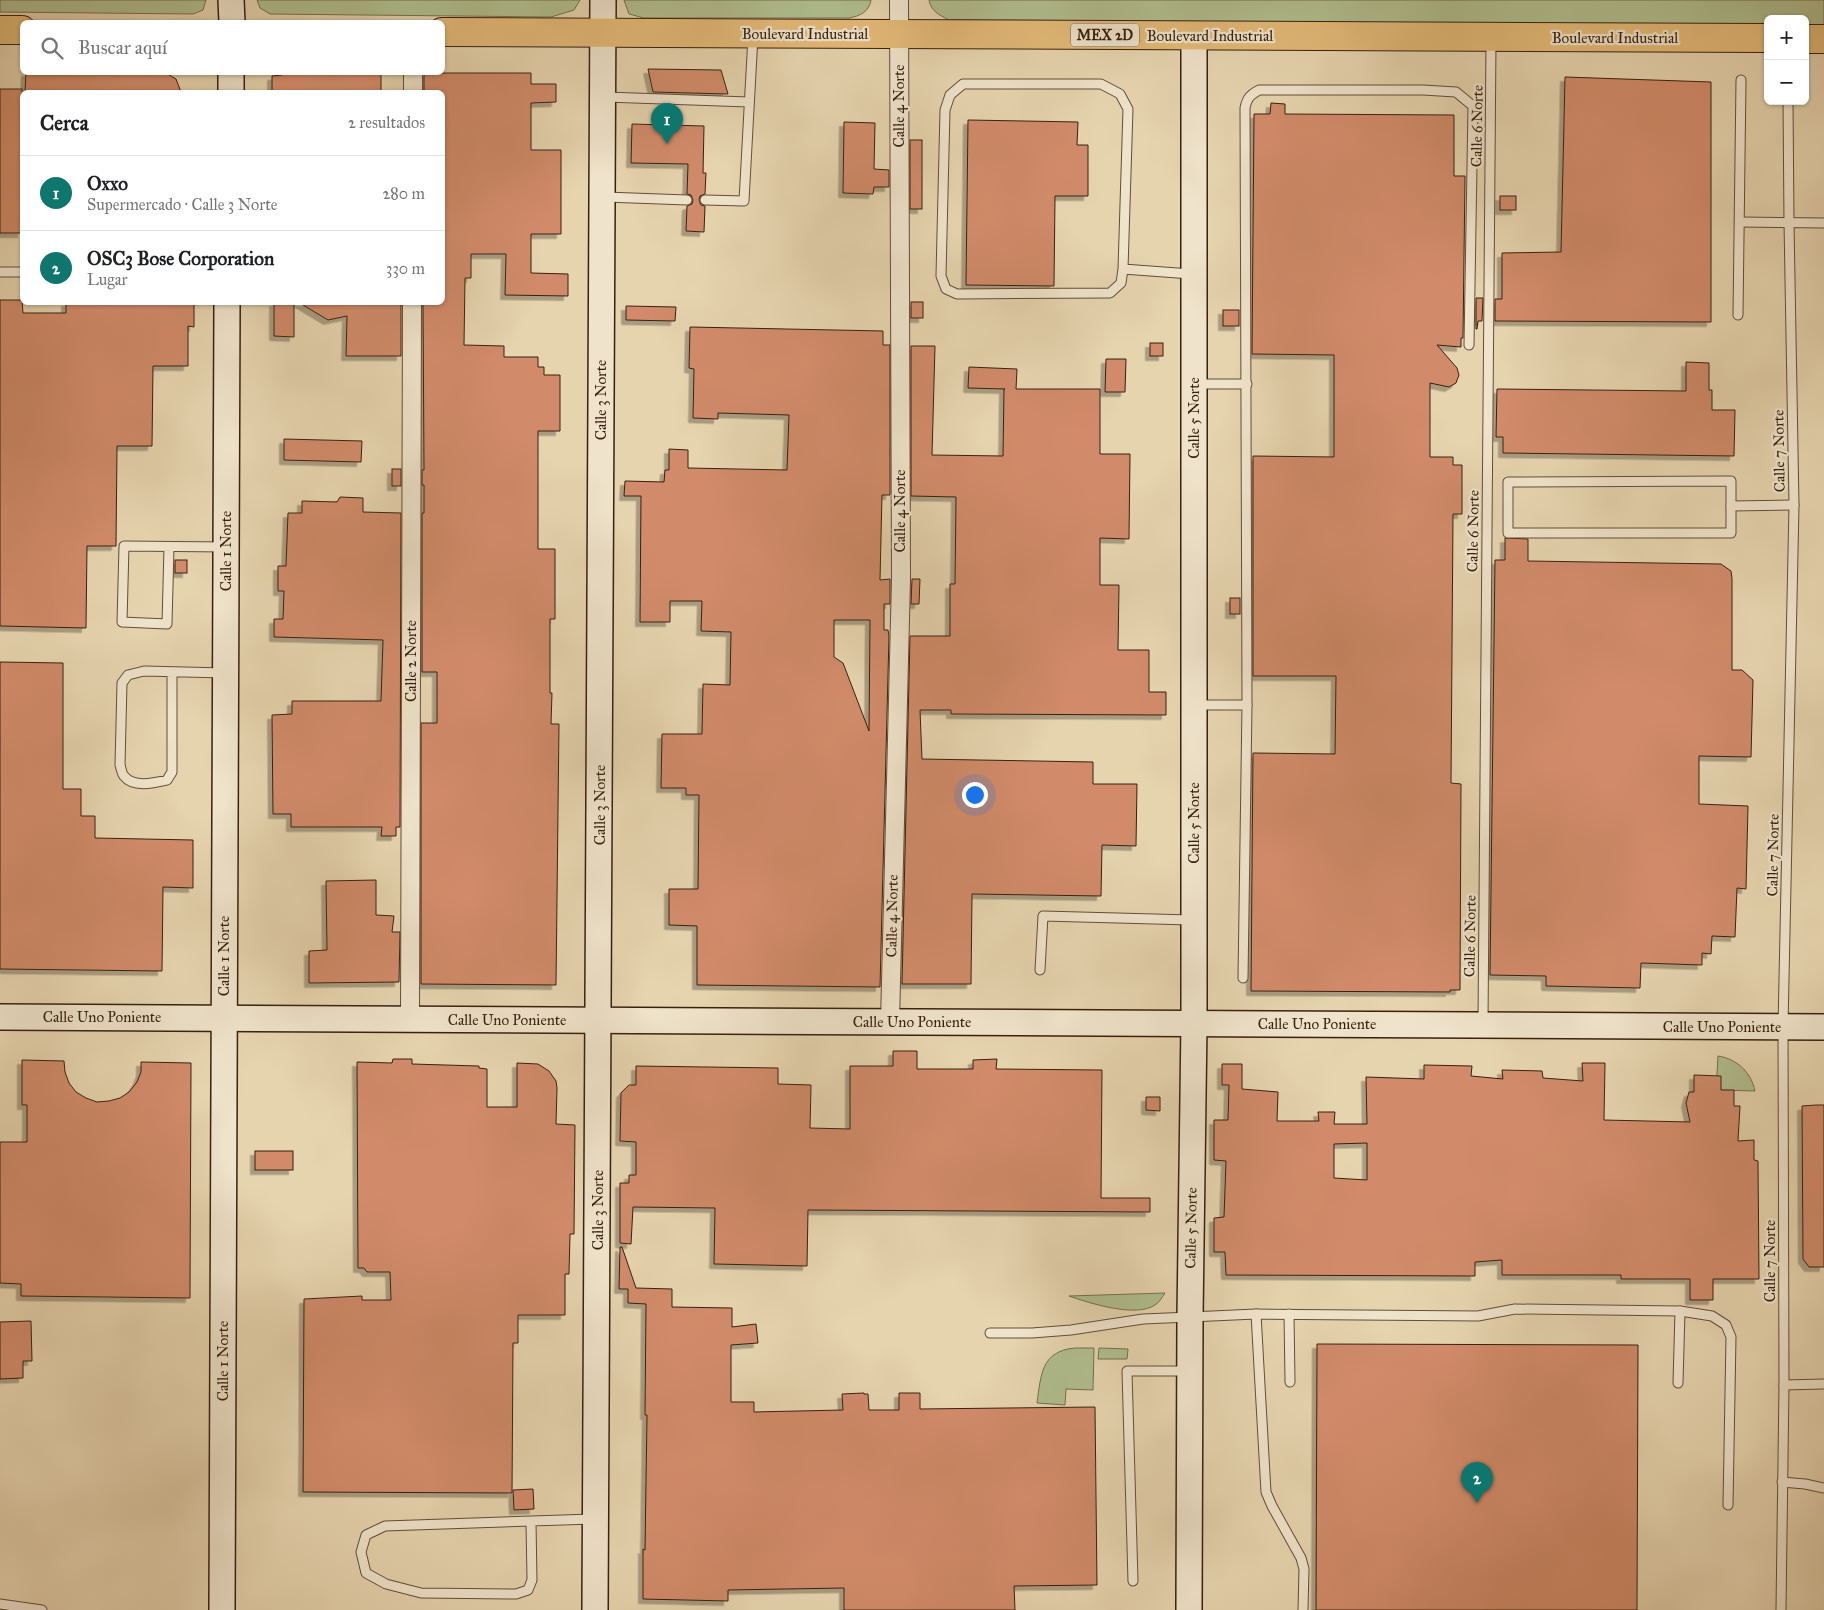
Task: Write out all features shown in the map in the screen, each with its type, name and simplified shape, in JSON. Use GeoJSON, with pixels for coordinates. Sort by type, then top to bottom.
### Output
{"type":"FeatureCollection","features":[{"type":"Feature","properties":{"kind":"highway"},"geometry":{"type":"LineString","coordinates":[[0,30],[20,30]]}},
{"type":"Feature","properties":{"kind":"highway","name":"Boulevard Industrial"},"geometry":{"type":"LineString","coordinates":[[445,32],[1764,38]]}},
{"type":"Feature","properties":{"kind":"highway"},"geometry":{"type":"LineString","coordinates":[[1809,39],[1824,39]]}},
{"type":"Feature","properties":{"kind":"street"},"geometry":{"type":"LineString","coordinates":[[232,0],[232,20]]}},
{"type":"Feature","properties":{"kind":"street","name":"Calle 3 Norte"},"geometry":{"type":"LineString","coordinates":[[595,1610],[602,0]]}},
{"type":"Feature","properties":{"kind":"street","name":"Calle 4 Norte"},"geometry":{"type":"LineString","coordinates":[[890,1022],[901,579],[899,0]]}},
{"type":"Feature","properties":{"kind":"street","name":"Calle 5 Norte"},"geometry":{"type":"LineString","coordinates":[[1190,1610],[1190,1317],[1194,1024],[1194,36]]}},
{"type":"Feature","properties":{"kind":"street"},"geometry":{"type":"LineString","coordinates":[[231,75],[231,90]]}},
{"type":"Feature","properties":{"kind":"street"},"geometry":{"type":"LineString","coordinates":[[413,75],[413,90]]}},
{"type":"Feature","properties":{"kind":"street","name":"Calle 1 Norte"},"geometry":{"type":"LineString","coordinates":[[222,1610],[227,305]]}},
{"type":"Feature","properties":{"kind":"street","name":"Calle 2 Norte"},"geometry":{"type":"LineString","coordinates":[[410,1019],[412,305]]}},
{"type":"Feature","properties":{"kind":"street","name":"Calle Uno Poniente"},"geometry":{"type":"LineString","coordinates":[[0,1017],[1824,1027]]}},
{"type":"Feature","properties":{"kind":"lane"},"geometry":{"type":"LineString","coordinates":[[705,200],[744,201],[753,34]]}},
{"type":"Feature","properties":{"kind":"lane","name":"Calle 6 Norte"},"geometry":{"type":"LineString","coordinates":[[1483,1025],[1491,37]]}},
{"type":"Feature","properties":{"kind":"lane"},"geometry":{"type":"LineString","coordinates":[[1738,316],[1741,80]]}},
{"type":"Feature","properties":{"kind":"lane"},"geometry":{"type":"LineString","coordinates":[[962,84],[1101,84],[1120,94],[1128,109],[1124,269],[1121,283],[1110,293],[957,294],[946,289],[941,276],[941,266],[945,110],[950,95],[962,84]]}},
{"type":"Feature","properties":{"kind":"lane"},"geometry":{"type":"LineString","coordinates":[[1243,978],[1248,705],[1245,108],[1251,94],[1259,90],[1423,90],[1456,92],[1472,106],[1469,345]]}},
{"type":"Feature","properties":{"kind":"lane"},"geometry":{"type":"LineString","coordinates":[[603,97],[749,102]]}},
{"type":"Feature","properties":{"kind":"lane","name":"Calle 7 Norte"},"geometry":{"type":"LineString","coordinates":[[1781,1610],[1784,1385],[1783,1027],[1794,505],[1788,222],[1788,105]]}},
{"type":"Feature","properties":{"kind":"lane"},"geometry":{"type":"LineString","coordinates":[[602,197],[687,200]]}},
{"type":"Feature","properties":{"kind":"lane"},"geometry":{"type":"LineString","coordinates":[[1740,222],[1824,223]]}},
{"type":"Feature","properties":{"kind":"lane"},"geometry":{"type":"LineString","coordinates":[[1124,269],[1194,274]]}},
{"type":"Feature","properties":{"kind":"lane"},"geometry":{"type":"LineString","coordinates":[[0,272],[20,272]]}},
{"type":"Feature","properties":{"kind":"lane"},"geometry":{"type":"LineString","coordinates":[[1194,384],[1247,384]]}},
{"type":"Feature","properties":{"kind":"lane"},"geometry":{"type":"LineString","coordinates":[[1731,481],[1731,506],[1731,534],[1508,533],[1508,482],[1731,481]]}},
{"type":"Feature","properties":{"kind":"lane"},"geometry":{"type":"LineString","coordinates":[[1731,506],[1794,505]]}},
{"type":"Feature","properties":{"kind":"lane"},"geometry":{"type":"LineString","coordinates":[[169,546],[167,624],[122,622],[124,546],[169,546],[226,547]]}},
{"type":"Feature","properties":{"kind":"lane"},"geometry":{"type":"LineString","coordinates":[[172,672],[172,772],[166,780],[153,784],[132,782],[124,776],[120,765],[122,683],[128,675],[144,671],[225,673]]}},
{"type":"Feature","properties":{"kind":"lane"},"geometry":{"type":"LineString","coordinates":[[1194,705],[1248,705]]}},
{"type":"Feature","properties":{"kind":"lane"},"geometry":{"type":"LineString","coordinates":[[1040,970],[1043,916],[1194,920]]}},
{"type":"Feature","properties":{"kind":"lane"},"geometry":{"type":"LineString","coordinates":[[990,1333],[1051,1332],[1091,1328],[1144,1319],[1256,1314],[1478,1316],[1515,1309],[1680,1311],[1712,1316],[1726,1325],[1731,1337],[1728,1505]]}},
{"type":"Feature","properties":{"kind":"lane"},"geometry":{"type":"LineString","coordinates":[[1678,1383],[1680,1311]]}},
{"type":"Feature","properties":{"kind":"lane"},"geometry":{"type":"LineString","coordinates":[[1256,1314],[1266,1492],[1303,1564],[1303,1610]]}},
{"type":"Feature","properties":{"kind":"lane"},"geometry":{"type":"LineString","coordinates":[[1289,1314],[1290,1382]]}},
{"type":"Feature","properties":{"kind":"lane"},"geometry":{"type":"LineString","coordinates":[[1133,1581],[1127,1371],[1190,1371]]}},
{"type":"Feature","properties":{"kind":"lane"},"geometry":{"type":"LineString","coordinates":[[1784,1385],[1824,1384]]}},
{"type":"Feature","properties":{"kind":"lane"},"geometry":{"type":"LineString","coordinates":[[1782,1482],[1824,1488]]}},
{"type":"Feature","properties":{"kind":"lane"},"geometry":{"type":"LineString","coordinates":[[531,1522],[532,1580],[528,1590],[516,1594],[421,1593],[386,1584],[366,1573],[362,1552],[366,1535],[385,1526],[596,1519]]}},
{"type":"Feature","properties":{"kind":"lane"},"geometry":{"type":"LineString","coordinates":[[0,1604],[42,1610]]}},
{"type":"Feature","properties":{"kind":"green space"},"geometry":{"type":"Polygon","coordinates":[[[0,0],[206,0],[203,10],[193,14],[0,12],[0,0]]]}},
{"type":"Feature","properties":{"kind":"green space"},"geometry":{"type":"Polygon","coordinates":[[[257,0],[580,0],[574,10],[551,17],[270,14],[260,8],[257,0]]]}},
{"type":"Feature","properties":{"kind":"green space"},"geometry":{"type":"Polygon","coordinates":[[[624,0],[871,0],[868,8],[863,13],[849,18],[644,18],[629,14],[624,0]]]}},
{"type":"Feature","properties":{"kind":"green space"},"geometry":{"type":"Polygon","coordinates":[[[929,0],[1824,0],[1824,26],[1809,26],[1809,15],[1764,15],[1764,25],[949,20],[934,10],[929,0]]]}},
{"type":"Feature","properties":{"kind":"green space"},"geometry":{"type":"Polygon","coordinates":[[[1718,1056],[1737,1063],[1747,1072],[1755,1091],[1716,1090],[1718,1056]]]}},
{"type":"Feature","properties":{"kind":"green space"},"geometry":{"type":"Polygon","coordinates":[[[1165,1293],[1155,1305],[1147,1309],[1136,1310],[1112,1308],[1069,1296],[1165,1293]]]}},
{"type":"Feature","properties":{"kind":"green space"},"geometry":{"type":"Polygon","coordinates":[[[1094,1348],[1093,1390],[1066,1389],[1065,1405],[1037,1403],[1042,1374],[1049,1359],[1064,1350],[1094,1348]]]}},
{"type":"Feature","properties":{"kind":"green space"},"geometry":{"type":"Polygon","coordinates":[[[1099,1348],[1128,1349],[1127,1359],[1098,1359],[1099,1348]]]}},
{"type":"Feature","properties":{"kind":"building"},"geometry":{"type":"Polygon","coordinates":[[[648,69],[721,70],[728,94],[653,92],[648,69]]]}},
{"type":"Feature","properties":{"kind":"building"},"geometry":{"type":"Polygon","coordinates":[[[445,73],[531,73],[531,84],[556,84],[556,102],[531,103],[531,150],[561,150],[561,234],[531,234],[531,273],[568,274],[568,296],[505,295],[506,254],[471,254],[471,278],[465,278],[464,345],[504,346],[504,357],[538,357],[538,367],[544,367],[544,375],[560,375],[560,431],[538,431],[538,549],[555,549],[555,619],[550,619],[550,693],[552,693],[551,724],[559,724],[556,985],[421,984],[421,723],[437,723],[437,672],[422,672],[422,513],[424,513],[424,485],[422,485],[422,470],[424,470],[423,305],[445,305],[445,90],[424,90],[424,75],[445,75],[445,73]]]}},
{"type":"Feature","properties":{"kind":"building"},"geometry":{"type":"Polygon","coordinates":[[[26,75],[169,75],[176,79],[180,90],[25,90],[26,75]]]}},
{"type":"Feature","properties":{"kind":"building"},"geometry":{"type":"Polygon","coordinates":[[[381,75],[381,90],[272,90],[272,76],[381,75]]]}},
{"type":"Feature","properties":{"kind":"building"},"geometry":{"type":"Polygon","coordinates":[[[1565,77],[1711,82],[1711,322],[1495,321],[1495,299],[1502,299],[1502,253],[1561,252],[1565,77]]]}},
{"type":"Feature","properties":{"kind":"building"},"geometry":{"type":"Polygon","coordinates":[[[0,89],[22,89],[20,90],[20,233],[0,233],[0,89]]]}},
{"type":"Feature","properties":{"kind":"building"},"geometry":{"type":"Polygon","coordinates":[[[1271,103],[1285,104],[1285,114],[1454,115],[1454,176],[1465,176],[1463,338],[1461,338],[1461,347],[1437,345],[1457,368],[1459,375],[1456,383],[1449,387],[1430,383],[1430,457],[1453,457],[1453,465],[1462,465],[1462,514],[1453,514],[1451,783],[1461,784],[1460,990],[1450,990],[1450,992],[1251,991],[1253,753],[1335,754],[1336,676],[1253,676],[1253,456],[1334,457],[1334,355],[1252,354],[1254,114],[1270,114],[1271,103]]]}},
{"type":"Feature","properties":{"kind":"building"},"geometry":{"type":"Polygon","coordinates":[[[968,120],[1078,122],[1077,145],[1088,145],[1088,196],[1055,196],[1054,286],[966,285],[968,120]]]}},
{"type":"Feature","properties":{"kind":"building"},"geometry":{"type":"Polygon","coordinates":[[[844,122],[875,123],[874,169],[889,170],[889,187],[874,187],[873,194],[843,193],[844,122]]]}},
{"type":"Feature","properties":{"kind":"building"},"geometry":{"type":"Polygon","coordinates":[[[632,124],[704,126],[703,173],[706,173],[705,194],[700,196],[699,200],[701,205],[705,206],[704,232],[686,231],[687,206],[692,204],[693,200],[691,195],[687,194],[688,164],[631,163],[632,124]]]}},
{"type":"Feature","properties":{"kind":"building"},"geometry":{"type":"Polygon","coordinates":[[[910,140],[922,140],[922,209],[910,209],[910,140]]]}},
{"type":"Feature","properties":{"kind":"building"},"geometry":{"type":"Polygon","coordinates":[[[1500,196],[1516,196],[1516,210],[1500,210],[1500,196]]]}},
{"type":"Feature","properties":{"kind":"building"},"geometry":{"type":"Polygon","coordinates":[[[1476,298],[1483,298],[1482,321],[1478,321],[1477,329],[1476,329],[1476,298]]]}},
{"type":"Feature","properties":{"kind":"building"},"geometry":{"type":"Polygon","coordinates":[[[0,300],[20,300],[23,313],[66,313],[66,305],[194,305],[194,327],[188,326],[188,366],[153,366],[152,446],[117,446],[116,546],[87,546],[86,628],[0,626],[0,300]]]}},
{"type":"Feature","properties":{"kind":"building"},"geometry":{"type":"Polygon","coordinates":[[[911,302],[923,302],[923,318],[911,318],[911,302]]]}},
{"type":"Feature","properties":{"kind":"building"},"geometry":{"type":"Polygon","coordinates":[[[274,305],[294,305],[294,337],[274,336],[274,305]]]}},
{"type":"Feature","properties":{"kind":"building"},"geometry":{"type":"Polygon","coordinates":[[[303,305],[401,305],[401,356],[346,356],[347,316],[328,320],[303,305]]]}},
{"type":"Feature","properties":{"kind":"building"},"geometry":{"type":"Polygon","coordinates":[[[626,306],[676,307],[675,321],[626,320],[626,306]]]}},
{"type":"Feature","properties":{"kind":"building"},"geometry":{"type":"Polygon","coordinates":[[[1223,310],[1239,310],[1239,326],[1223,326],[1223,310]]]}},
{"type":"Feature","properties":{"kind":"building"},"geometry":{"type":"Polygon","coordinates":[[[690,327],[883,331],[883,345],[890,345],[890,495],[882,495],[880,580],[890,579],[890,604],[884,604],[884,630],[888,630],[889,636],[880,987],[697,985],[697,926],[669,925],[669,889],[698,889],[699,795],[686,795],[686,788],[661,788],[662,734],[702,734],[703,684],[730,685],[731,632],[701,631],[702,601],[670,601],[670,622],[640,622],[641,496],[624,496],[625,481],[664,482],[665,470],[669,470],[669,449],[688,450],[688,468],[787,470],[789,415],[718,413],[718,419],[693,418],[694,369],[689,368],[690,327]],[[834,620],[834,657],[843,663],[869,731],[870,620],[834,620]]]}},
{"type":"Feature","properties":{"kind":"building"},"geometry":{"type":"Polygon","coordinates":[[[1150,343],[1163,343],[1163,356],[1150,356],[1150,343]]]}},
{"type":"Feature","properties":{"kind":"building"},"geometry":{"type":"Polygon","coordinates":[[[911,346],[935,346],[932,455],[1003,456],[1005,389],[968,388],[969,367],[1017,369],[1016,389],[1100,389],[1100,454],[1130,454],[1129,539],[1100,538],[1100,585],[1119,585],[1118,650],[1149,650],[1149,692],[1166,692],[1166,715],[951,714],[951,710],[920,710],[922,759],[1093,762],[1093,784],[1137,784],[1136,846],[1102,845],[1101,896],[972,894],[971,984],[902,984],[910,636],[950,636],[950,584],[955,584],[956,497],[911,496],[911,346]]]}},
{"type":"Feature","properties":{"kind":"building"},"geometry":{"type":"Polygon","coordinates":[[[1106,359],[1126,359],[1125,392],[1105,392],[1106,359]]]}},
{"type":"Feature","properties":{"kind":"building"},"geometry":{"type":"Polygon","coordinates":[[[1686,362],[1709,363],[1709,390],[1712,390],[1712,410],[1735,410],[1734,456],[1503,453],[1503,437],[1496,437],[1497,389],[1686,391],[1686,362]]]}},
{"type":"Feature","properties":{"kind":"building"},"geometry":{"type":"Polygon","coordinates":[[[284,439],[362,441],[361,462],[284,460],[284,439]]]}},
{"type":"Feature","properties":{"kind":"building"},"geometry":{"type":"Polygon","coordinates":[[[392,469],[401,469],[401,486],[392,486],[392,469]]]}},
{"type":"Feature","properties":{"kind":"building"},"geometry":{"type":"Polygon","coordinates":[[[340,497],[363,498],[363,512],[401,513],[400,827],[396,827],[396,836],[381,836],[382,827],[291,827],[291,814],[273,814],[272,715],[292,714],[292,701],[381,701],[383,640],[274,637],[274,619],[283,619],[284,591],[278,591],[278,566],[286,566],[288,513],[302,513],[302,501],[337,502],[340,497]]]}},
{"type":"Feature","properties":{"kind":"building"},"geometry":{"type":"Polygon","coordinates":[[[1505,538],[1528,539],[1528,561],[1721,564],[1731,571],[1732,670],[1742,670],[1753,680],[1751,757],[1699,756],[1699,804],[1748,806],[1746,889],[1737,888],[1735,937],[1712,936],[1711,954],[1702,953],[1702,965],[1641,963],[1640,988],[1546,986],[1546,976],[1490,975],[1495,560],[1505,560],[1505,538]]]}},
{"type":"Feature","properties":{"kind":"building"},"geometry":{"type":"Polygon","coordinates":[[[175,560],[187,560],[187,573],[175,573],[175,560]]]}},
{"type":"Feature","properties":{"kind":"building"},"geometry":{"type":"Polygon","coordinates":[[[912,579],[920,579],[919,604],[911,604],[912,579]]]}},
{"type":"Feature","properties":{"kind":"building"},"geometry":{"type":"Polygon","coordinates":[[[1230,598],[1240,598],[1240,614],[1230,614],[1230,598]]]}},
{"type":"Feature","properties":{"kind":"building"},"geometry":{"type":"Polygon","coordinates":[[[0,662],[63,663],[63,789],[81,789],[81,816],[95,816],[95,838],[193,840],[193,888],[163,887],[162,971],[0,969],[0,662]]]}},
{"type":"Feature","properties":{"kind":"building"},"geometry":{"type":"Polygon","coordinates":[[[376,880],[376,915],[394,916],[392,932],[400,932],[399,982],[309,983],[309,951],[327,950],[326,881],[376,880]]]}},
{"type":"Feature","properties":{"kind":"building"},"geometry":{"type":"Polygon","coordinates":[[[893,1051],[917,1051],[917,1069],[973,1069],[973,1060],[997,1059],[996,1069],[1102,1070],[1101,1198],[1150,1198],[1150,1212],[808,1210],[807,1266],[714,1264],[715,1208],[633,1207],[631,1244],[620,1243],[620,1183],[629,1183],[629,1175],[636,1175],[636,1142],[620,1141],[621,1093],[629,1085],[636,1085],[636,1066],[778,1068],[778,1084],[811,1085],[810,1128],[850,1129],[850,1066],[893,1066],[893,1051]]]}},
{"type":"Feature","properties":{"kind":"building"},"geometry":{"type":"Polygon","coordinates":[[[393,1059],[412,1059],[412,1064],[479,1066],[479,1068],[487,1069],[487,1107],[517,1107],[517,1063],[538,1064],[549,1071],[556,1081],[556,1124],[575,1125],[574,1234],[570,1234],[569,1274],[565,1274],[565,1315],[518,1315],[518,1343],[513,1343],[512,1493],[303,1492],[304,1299],[362,1296],[362,1300],[391,1300],[390,1272],[367,1272],[364,1268],[358,1268],[357,1062],[392,1063],[393,1059]]]}},
{"type":"Feature","properties":{"kind":"building"},"geometry":{"type":"Polygon","coordinates":[[[22,1060],[64,1061],[69,1083],[76,1092],[97,1102],[120,1098],[129,1092],[137,1082],[141,1072],[141,1062],[191,1063],[190,1298],[21,1296],[21,1284],[0,1283],[0,1142],[27,1142],[27,1105],[22,1105],[22,1060]]]}},
{"type":"Feature","properties":{"kind":"building"},"geometry":{"type":"Polygon","coordinates":[[[1582,1063],[1605,1063],[1604,1120],[1690,1122],[1686,1103],[1689,1092],[1694,1092],[1694,1075],[1721,1076],[1721,1090],[1734,1090],[1734,1106],[1740,1106],[1738,1141],[1754,1140],[1754,1160],[1758,1161],[1759,1279],[1713,1279],[1713,1300],[1690,1300],[1690,1279],[1621,1279],[1621,1275],[1502,1275],[1502,1260],[1475,1262],[1475,1276],[1226,1275],[1225,1252],[1214,1252],[1214,1218],[1224,1217],[1226,1161],[1214,1160],[1214,1120],[1228,1120],[1229,1085],[1222,1085],[1222,1064],[1242,1064],[1242,1089],[1278,1092],[1277,1121],[1319,1121],[1318,1112],[1335,1112],[1334,1124],[1367,1124],[1366,1077],[1424,1079],[1424,1065],[1472,1066],[1471,1076],[1503,1079],[1502,1070],[1542,1071],[1543,1078],[1583,1081],[1582,1063]],[[1367,1143],[1334,1144],[1334,1178],[1367,1180],[1367,1143]]]}},
{"type":"Feature","properties":{"kind":"building"},"geometry":{"type":"Polygon","coordinates":[[[1146,1097],[1160,1097],[1160,1111],[1146,1110],[1146,1097]]]}},
{"type":"Feature","properties":{"kind":"building"},"geometry":{"type":"Polygon","coordinates":[[[1824,1105],[1824,1267],[1809,1267],[1803,1259],[1802,1106],[1824,1105]]]}},
{"type":"Feature","properties":{"kind":"building"},"geometry":{"type":"Polygon","coordinates":[[[255,1151],[293,1151],[293,1170],[255,1170],[255,1151]]]}},
{"type":"Feature","properties":{"kind":"building"},"geometry":{"type":"Polygon","coordinates":[[[620,1247],[622,1247],[636,1288],[672,1289],[672,1307],[732,1308],[732,1327],[756,1324],[758,1343],[731,1345],[731,1402],[754,1402],[754,1412],[843,1410],[842,1394],[864,1393],[868,1394],[869,1410],[899,1410],[899,1393],[920,1393],[920,1409],[1095,1407],[1097,1585],[1014,1586],[1015,1610],[844,1610],[844,1588],[728,1590],[728,1601],[643,1599],[647,1415],[645,1415],[646,1304],[628,1303],[628,1289],[619,1289],[620,1247]]]}},
{"type":"Feature","properties":{"kind":"building"},"geometry":{"type":"Polygon","coordinates":[[[31,1321],[32,1361],[23,1361],[23,1378],[0,1379],[0,1322],[31,1321]]]}},
{"type":"Feature","properties":{"kind":"building"},"geometry":{"type":"Polygon","coordinates":[[[1317,1344],[1638,1345],[1637,1610],[1316,1610],[1317,1344]]]}},
{"type":"Feature","properties":{"kind":"building"},"geometry":{"type":"Polygon","coordinates":[[[533,1489],[534,1509],[514,1510],[513,1490],[533,1489]]]}},
{"type":"Feature","properties":{"kind":"place","name":"Oxxo"},"geometry":{"type":"Point","coordinates":[667,144]}},
{"type":"Feature","properties":{"kind":"place","name":"OSC3 Bose Corporation"},"geometry":{"type":"Point","coordinates":[1477,1503]}}]}
